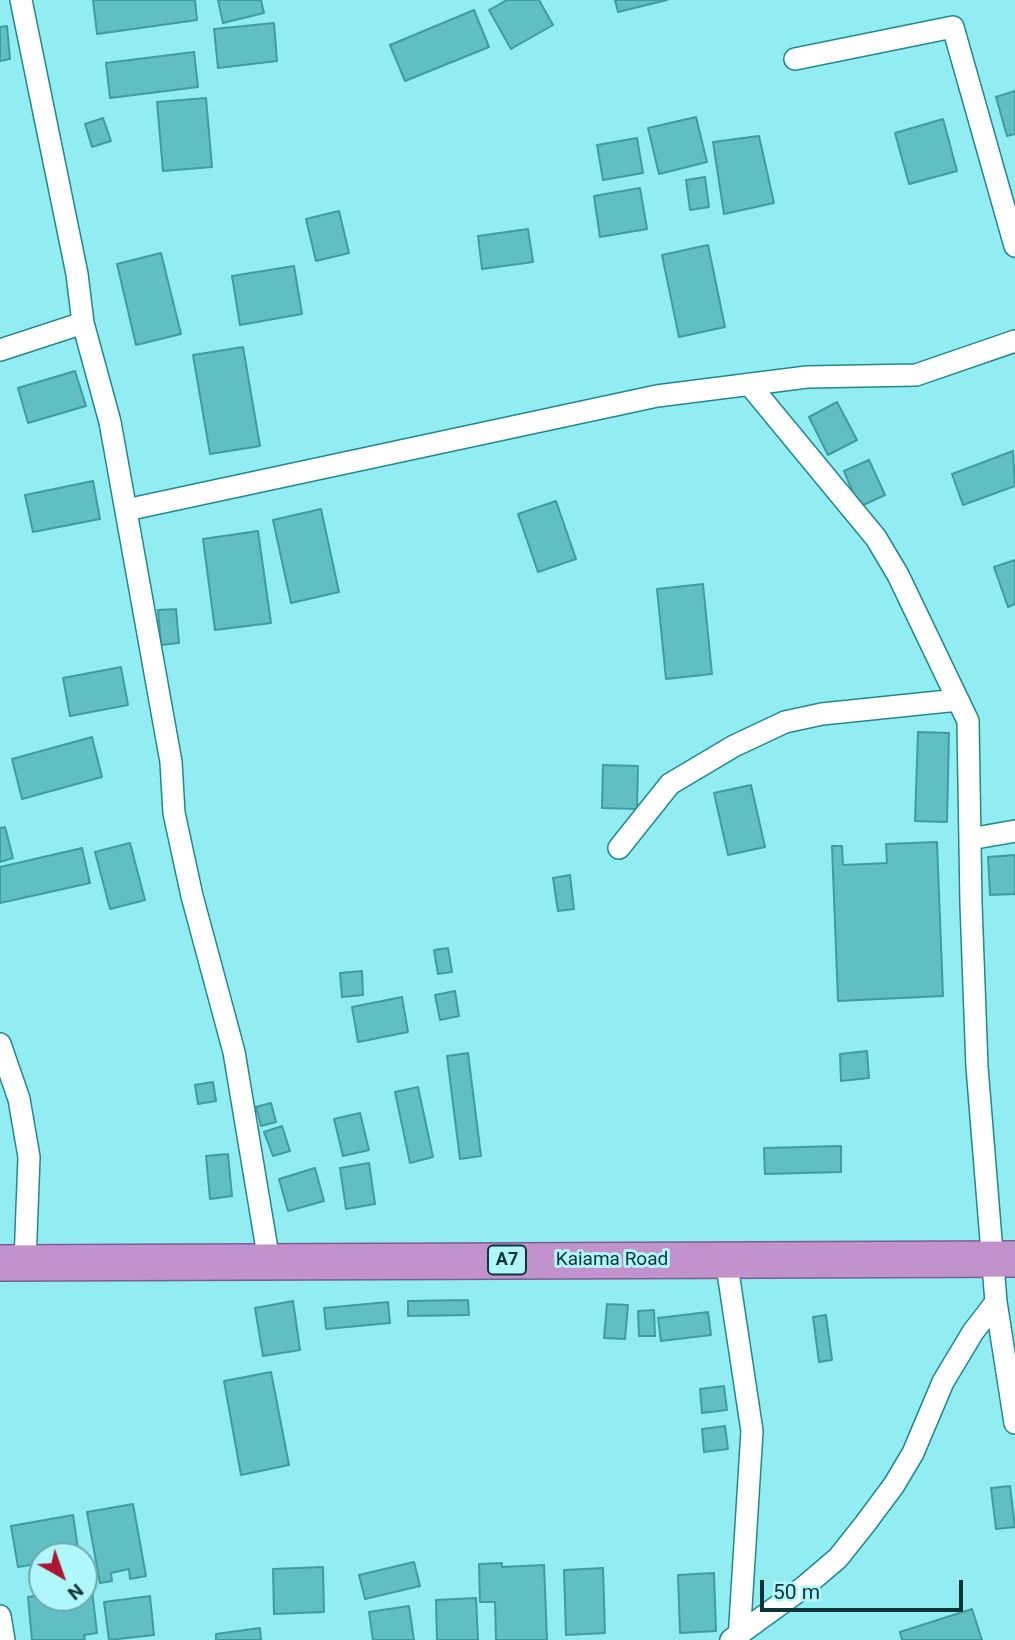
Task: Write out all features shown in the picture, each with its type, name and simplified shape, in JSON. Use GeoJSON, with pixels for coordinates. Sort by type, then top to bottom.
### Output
{"type":"FeatureCollection","features":[{"type":"Feature","properties":{"kind":"highway","name":"Kaiama Road"},"geometry":{"type":"LineString","coordinates":[[13,1262],[1003,1259]]}},
{"type":"Feature","properties":{"kind":"street"},"geometry":{"type":"LineString","coordinates":[[21,0],[77,274],[83,323],[110,422],[171,762],[174,813],[192,896],[234,1052],[269,1261]]}},
{"type":"Feature","properties":{"kind":"street"},"geometry":{"type":"LineString","coordinates":[[795,59],[953,27],[1015,246]]}},
{"type":"Feature","properties":{"kind":"street"},"geometry":{"type":"LineString","coordinates":[[0,350],[83,323]]}},
{"type":"Feature","properties":{"kind":"street"},"geometry":{"type":"LineString","coordinates":[[126,510],[657,396],[807,377],[916,375],[1015,341]]}},
{"type":"Feature","properties":{"kind":"street"},"geometry":{"type":"LineString","coordinates":[[749,384],[876,538],[898,575],[968,721],[976,1067],[1003,1259],[996,1302],[1015,1423]]}},
{"type":"Feature","properties":{"kind":"street"},"geometry":{"type":"LineString","coordinates":[[620,848],[670,784],[734,746],[785,722],[822,714],[958,700]]}},
{"type":"Feature","properties":{"kind":"street"},"geometry":{"type":"LineString","coordinates":[[970,839],[1015,831]]}},
{"type":"Feature","properties":{"kind":"street"},"geometry":{"type":"LineString","coordinates":[[0,1044],[19,1099],[29,1157],[13,1262]]}},
{"type":"Feature","properties":{"kind":"street"},"geometry":{"type":"LineString","coordinates":[[726,1259],[752,1431],[737,1638]]}},
{"type":"Feature","properties":{"kind":"street"},"geometry":{"type":"LineString","coordinates":[[737,1638],[838,1558],[865,1524],[894,1485],[913,1452],[943,1382],[973,1332],[996,1302]]}},
{"type":"Feature","properties":{"kind":"street"},"geometry":{"type":"LineString","coordinates":[[0,1616],[4,1640]]}},
{"type":"Feature","properties":{"kind":"building"},"geometry":{"type":"Polygon","coordinates":[[[93,0],[195,0],[197,20],[97,34],[93,0]]]}},
{"type":"Feature","properties":{"kind":"building"},"geometry":{"type":"Polygon","coordinates":[[[218,0],[261,0],[264,13],[223,23],[218,0]]]}},
{"type":"Feature","properties":{"kind":"building"},"geometry":{"type":"Polygon","coordinates":[[[507,0],[539,0],[553,25],[511,49],[489,10],[507,0]]]}},
{"type":"Feature","properties":{"kind":"building"},"geometry":{"type":"Polygon","coordinates":[[[615,0],[667,0],[618,12],[615,0]]]}},
{"type":"Feature","properties":{"kind":"building"},"geometry":{"type":"Polygon","coordinates":[[[474,10],[489,47],[405,81],[390,45],[474,10]]]}},
{"type":"Feature","properties":{"kind":"building"},"geometry":{"type":"Polygon","coordinates":[[[274,23],[277,61],[218,68],[214,29],[274,23]]]}},
{"type":"Feature","properties":{"kind":"building"},"geometry":{"type":"Polygon","coordinates":[[[7,26],[10,59],[0,61],[0,27],[7,26]]]}},
{"type":"Feature","properties":{"kind":"building"},"geometry":{"type":"Polygon","coordinates":[[[194,52],[198,87],[110,98],[106,63],[194,52]]]}},
{"type":"Feature","properties":{"kind":"building"},"geometry":{"type":"Polygon","coordinates":[[[1015,91],[1015,134],[1007,136],[996,97],[1015,91]]]}},
{"type":"Feature","properties":{"kind":"building"},"geometry":{"type":"Polygon","coordinates":[[[206,98],[212,167],[163,171],[157,102],[206,98]]]}},
{"type":"Feature","properties":{"kind":"building"},"geometry":{"type":"Polygon","coordinates":[[[696,117],[707,162],[659,174],[648,128],[696,117]]]}},
{"type":"Feature","properties":{"kind":"building"},"geometry":{"type":"Polygon","coordinates":[[[103,118],[111,141],[92,147],[85,124],[103,118]]]}},
{"type":"Feature","properties":{"kind":"building"},"geometry":{"type":"Polygon","coordinates":[[[943,119],[957,171],[909,184],[895,133],[943,119]]]}},
{"type":"Feature","properties":{"kind":"building"},"geometry":{"type":"Polygon","coordinates":[[[759,136],[774,203],[724,214],[713,142],[759,136]]]}},
{"type":"Feature","properties":{"kind":"building"},"geometry":{"type":"Polygon","coordinates":[[[637,138],[643,173],[603,180],[597,145],[637,138]]]}},
{"type":"Feature","properties":{"kind":"building"},"geometry":{"type":"Polygon","coordinates":[[[705,177],[709,207],[690,210],[686,180],[705,177]]]}},
{"type":"Feature","properties":{"kind":"building"},"geometry":{"type":"Polygon","coordinates":[[[640,188],[647,229],[600,237],[594,196],[640,188]]]}},
{"type":"Feature","properties":{"kind":"building"},"geometry":{"type":"Polygon","coordinates":[[[339,211],[349,253],[316,261],[306,219],[339,211]]]}},
{"type":"Feature","properties":{"kind":"building"},"geometry":{"type":"Polygon","coordinates":[[[528,229],[533,262],[482,269],[478,236],[528,229]]]}},
{"type":"Feature","properties":{"kind":"building"},"geometry":{"type":"Polygon","coordinates":[[[708,245],[725,327],[679,337],[662,255],[708,245]]]}},
{"type":"Feature","properties":{"kind":"building"},"geometry":{"type":"Polygon","coordinates":[[[161,253],[181,334],[136,345],[117,264],[161,253]]]}},
{"type":"Feature","properties":{"kind":"building"},"geometry":{"type":"Polygon","coordinates":[[[294,266],[302,314],[240,325],[232,276],[294,266]]]}},
{"type":"Feature","properties":{"kind":"building"},"geometry":{"type":"Polygon","coordinates":[[[243,347],[260,446],[210,454],[193,355],[243,347]]]}},
{"type":"Feature","properties":{"kind":"building"},"geometry":{"type":"Polygon","coordinates":[[[75,371],[86,406],[28,423],[18,388],[75,371]]]}},
{"type":"Feature","properties":{"kind":"building"},"geometry":{"type":"Polygon","coordinates":[[[837,402],[857,440],[828,455],[809,417],[837,402]]]}},
{"type":"Feature","properties":{"kind":"building"},"geometry":{"type":"Polygon","coordinates":[[[1013,451],[1015,486],[963,505],[952,474],[1013,451]]]}},
{"type":"Feature","properties":{"kind":"building"},"geometry":{"type":"Polygon","coordinates":[[[869,460],[885,495],[859,507],[844,471],[869,460]]]}},
{"type":"Feature","properties":{"kind":"building"},"geometry":{"type":"Polygon","coordinates":[[[93,481],[100,519],[33,532],[25,495],[93,481]]]}},
{"type":"Feature","properties":{"kind":"building"},"geometry":{"type":"Polygon","coordinates":[[[556,501],[576,559],[538,572],[518,514],[556,501]]]}},
{"type":"Feature","properties":{"kind":"building"},"geometry":{"type":"Polygon","coordinates":[[[321,509],[339,592],[291,603],[273,520],[321,509]]]}},
{"type":"Feature","properties":{"kind":"building"},"geometry":{"type":"Polygon","coordinates":[[[258,531],[271,623],[215,630],[203,539],[258,531]]]}},
{"type":"Feature","properties":{"kind":"building"},"geometry":{"type":"Polygon","coordinates":[[[1015,560],[1015,604],[1008,607],[994,567],[1015,560]]]}},
{"type":"Feature","properties":{"kind":"building"},"geometry":{"type":"Polygon","coordinates":[[[703,584],[712,674],[666,679],[657,589],[703,584]]]}},
{"type":"Feature","properties":{"kind":"building"},"geometry":{"type":"Polygon","coordinates":[[[176,609],[179,643],[161,645],[158,610],[176,609]]]}},
{"type":"Feature","properties":{"kind":"building"},"geometry":{"type":"Polygon","coordinates":[[[121,667],[128,705],[70,716],[63,678],[121,667]]]}},
{"type":"Feature","properties":{"kind":"building"},"geometry":{"type":"Polygon","coordinates":[[[918,732],[949,733],[947,822],[915,821],[918,732]]]}},
{"type":"Feature","properties":{"kind":"building"},"geometry":{"type":"Polygon","coordinates":[[[92,737],[102,777],[22,799],[12,759],[92,737]]]}},
{"type":"Feature","properties":{"kind":"building"},"geometry":{"type":"Polygon","coordinates":[[[603,765],[638,766],[637,809],[602,808],[603,765]]]}},
{"type":"Feature","properties":{"kind":"building"},"geometry":{"type":"Polygon","coordinates":[[[751,785],[765,847],[728,855],[714,793],[751,785]]]}},
{"type":"Feature","properties":{"kind":"building"},"geometry":{"type":"Polygon","coordinates":[[[5,827],[13,858],[0,862],[0,828],[5,827]]]}},
{"type":"Feature","properties":{"kind":"building"},"geometry":{"type":"Polygon","coordinates":[[[937,842],[943,996],[838,1001],[832,846],[842,846],[843,865],[887,863],[886,844],[937,842]]]}},
{"type":"Feature","properties":{"kind":"building"},"geometry":{"type":"Polygon","coordinates":[[[130,843],[145,900],[110,909],[95,852],[130,843]]]}},
{"type":"Feature","properties":{"kind":"building"},"geometry":{"type":"Polygon","coordinates":[[[82,848],[90,883],[0,903],[0,867],[82,848]]]}},
{"type":"Feature","properties":{"kind":"building"},"geometry":{"type":"Polygon","coordinates":[[[1015,855],[1015,894],[990,895],[988,857],[1015,855]]]}},
{"type":"Feature","properties":{"kind":"building"},"geometry":{"type":"Polygon","coordinates":[[[570,875],[574,909],[558,911],[553,878],[570,875]]]}},
{"type":"Feature","properties":{"kind":"building"},"geometry":{"type":"Polygon","coordinates":[[[448,948],[452,972],[438,974],[434,950],[448,948]]]}},
{"type":"Feature","properties":{"kind":"building"},"geometry":{"type":"Polygon","coordinates":[[[362,971],[363,995],[342,997],[340,973],[362,971]]]}},
{"type":"Feature","properties":{"kind":"building"},"geometry":{"type":"Polygon","coordinates":[[[455,991],[459,1016],[440,1020],[435,995],[455,991]]]}},
{"type":"Feature","properties":{"kind":"building"},"geometry":{"type":"Polygon","coordinates":[[[402,997],[408,1032],[358,1042],[352,1007],[402,997]]]}},
{"type":"Feature","properties":{"kind":"building"},"geometry":{"type":"Polygon","coordinates":[[[867,1051],[869,1078],[841,1081],[840,1054],[867,1051]]]}},
{"type":"Feature","properties":{"kind":"building"},"geometry":{"type":"Polygon","coordinates":[[[468,1053],[481,1156],[460,1159],[447,1056],[468,1053]]]}},
{"type":"Feature","properties":{"kind":"building"},"geometry":{"type":"Polygon","coordinates":[[[213,1082],[216,1101],[198,1104],[195,1085],[213,1082]]]}},
{"type":"Feature","properties":{"kind":"building"},"geometry":{"type":"Polygon","coordinates":[[[418,1087],[433,1157],[410,1163],[395,1092],[418,1087]]]}},
{"type":"Feature","properties":{"kind":"building"},"geometry":{"type":"Polygon","coordinates":[[[271,1103],[276,1122],[261,1126],[256,1107],[271,1103]]]}},
{"type":"Feature","properties":{"kind":"building"},"geometry":{"type":"Polygon","coordinates":[[[360,1113],[369,1150],[343,1156],[334,1119],[360,1113]]]}},
{"type":"Feature","properties":{"kind":"building"},"geometry":{"type":"Polygon","coordinates":[[[282,1126],[290,1151],[273,1156],[264,1132],[282,1126]]]}},
{"type":"Feature","properties":{"kind":"building"},"geometry":{"type":"Polygon","coordinates":[[[841,1146],[841,1172],[765,1174],[764,1148],[841,1146]]]}},
{"type":"Feature","properties":{"kind":"building"},"geometry":{"type":"Polygon","coordinates":[[[228,1154],[232,1196],[210,1199],[206,1156],[228,1154]]]}},
{"type":"Feature","properties":{"kind":"building"},"geometry":{"type":"Polygon","coordinates":[[[369,1163],[375,1204],[346,1209],[340,1168],[369,1163]]]}},
{"type":"Feature","properties":{"kind":"building"},"geometry":{"type":"Polygon","coordinates":[[[315,1168],[324,1201],[288,1211],[279,1179],[315,1168]]]}},
{"type":"Feature","properties":{"kind":"building"},"geometry":{"type":"Polygon","coordinates":[[[468,1300],[469,1315],[408,1316],[408,1301],[468,1300]]]}},
{"type":"Feature","properties":{"kind":"building"},"geometry":{"type":"Polygon","coordinates":[[[293,1301],[300,1350],[263,1356],[255,1308],[293,1301]]]}},
{"type":"Feature","properties":{"kind":"building"},"geometry":{"type":"Polygon","coordinates":[[[388,1302],[390,1323],[326,1329],[324,1308],[388,1302]]]}},
{"type":"Feature","properties":{"kind":"building"},"geometry":{"type":"Polygon","coordinates":[[[607,1304],[628,1305],[625,1339],[604,1338],[607,1304]]]}},
{"type":"Feature","properties":{"kind":"building"},"geometry":{"type":"Polygon","coordinates":[[[654,1310],[655,1336],[639,1336],[638,1311],[654,1310]]]}},
{"type":"Feature","properties":{"kind":"building"},"geometry":{"type":"Polygon","coordinates":[[[708,1312],[711,1335],[661,1341],[658,1318],[708,1312]]]}},
{"type":"Feature","properties":{"kind":"building"},"geometry":{"type":"Polygon","coordinates":[[[826,1315],[832,1360],[819,1362],[813,1317],[826,1315]]]}},
{"type":"Feature","properties":{"kind":"building"},"geometry":{"type":"Polygon","coordinates":[[[271,1372],[289,1465],[241,1475],[224,1381],[271,1372]]]}},
{"type":"Feature","properties":{"kind":"building"},"geometry":{"type":"Polygon","coordinates":[[[724,1386],[727,1410],[702,1413],[700,1389],[724,1386]]]}},
{"type":"Feature","properties":{"kind":"building"},"geometry":{"type":"Polygon","coordinates":[[[725,1426],[728,1449],[704,1452],[702,1429],[725,1426]]]}},
{"type":"Feature","properties":{"kind":"building"},"geometry":{"type":"Polygon","coordinates":[[[1010,1486],[1015,1527],[996,1529],[991,1488],[1010,1486]]]}},
{"type":"Feature","properties":{"kind":"building"},"geometry":{"type":"Polygon","coordinates":[[[133,1504],[146,1576],[130,1579],[129,1569],[111,1573],[112,1581],[100,1583],[98,1542],[92,1542],[87,1512],[133,1504]]]}},
{"type":"Feature","properties":{"kind":"building"},"geometry":{"type":"Polygon","coordinates":[[[73,1515],[77,1542],[28,1542],[28,1565],[18,1567],[11,1526],[73,1515]]]}},
{"type":"Feature","properties":{"kind":"building"},"geometry":{"type":"Polygon","coordinates":[[[414,1562],[420,1586],[365,1599],[359,1575],[414,1562]]]}},
{"type":"Feature","properties":{"kind":"building"},"geometry":{"type":"Polygon","coordinates":[[[502,1563],[502,1567],[544,1565],[547,1640],[496,1640],[495,1602],[480,1602],[479,1564],[502,1563]]]}},
{"type":"Feature","properties":{"kind":"building"},"geometry":{"type":"Polygon","coordinates":[[[323,1567],[324,1612],[274,1614],[273,1569],[323,1567]]]}},
{"type":"Feature","properties":{"kind":"building"},"geometry":{"type":"Polygon","coordinates":[[[603,1568],[605,1633],[566,1635],[564,1570],[603,1568]]]}},
{"type":"Feature","properties":{"kind":"building"},"geometry":{"type":"Polygon","coordinates":[[[714,1573],[716,1631],[680,1633],[678,1575],[714,1573]]]}},
{"type":"Feature","properties":{"kind":"building"},"geometry":{"type":"Polygon","coordinates":[[[150,1596],[154,1635],[109,1640],[104,1602],[150,1596]]]}},
{"type":"Feature","properties":{"kind":"building"},"geometry":{"type":"Polygon","coordinates":[[[476,1598],[478,1640],[437,1640],[436,1600],[476,1598]]]}},
{"type":"Feature","properties":{"kind":"building"},"geometry":{"type":"Polygon","coordinates":[[[409,1606],[414,1640],[373,1640],[369,1612],[409,1606]]]}},
{"type":"Feature","properties":{"kind":"building"},"geometry":{"type":"Polygon","coordinates":[[[972,1609],[982,1640],[902,1640],[900,1632],[972,1609]]]}},
{"type":"Feature","properties":{"kind":"building"},"geometry":{"type":"Polygon","coordinates":[[[29,1612],[95,1612],[97,1633],[84,1635],[85,1640],[32,1640],[29,1612]]]}},
{"type":"Feature","properties":{"kind":"building"},"geometry":{"type":"Polygon","coordinates":[[[260,1628],[261,1640],[216,1640],[216,1634],[260,1628]]]}}]}
